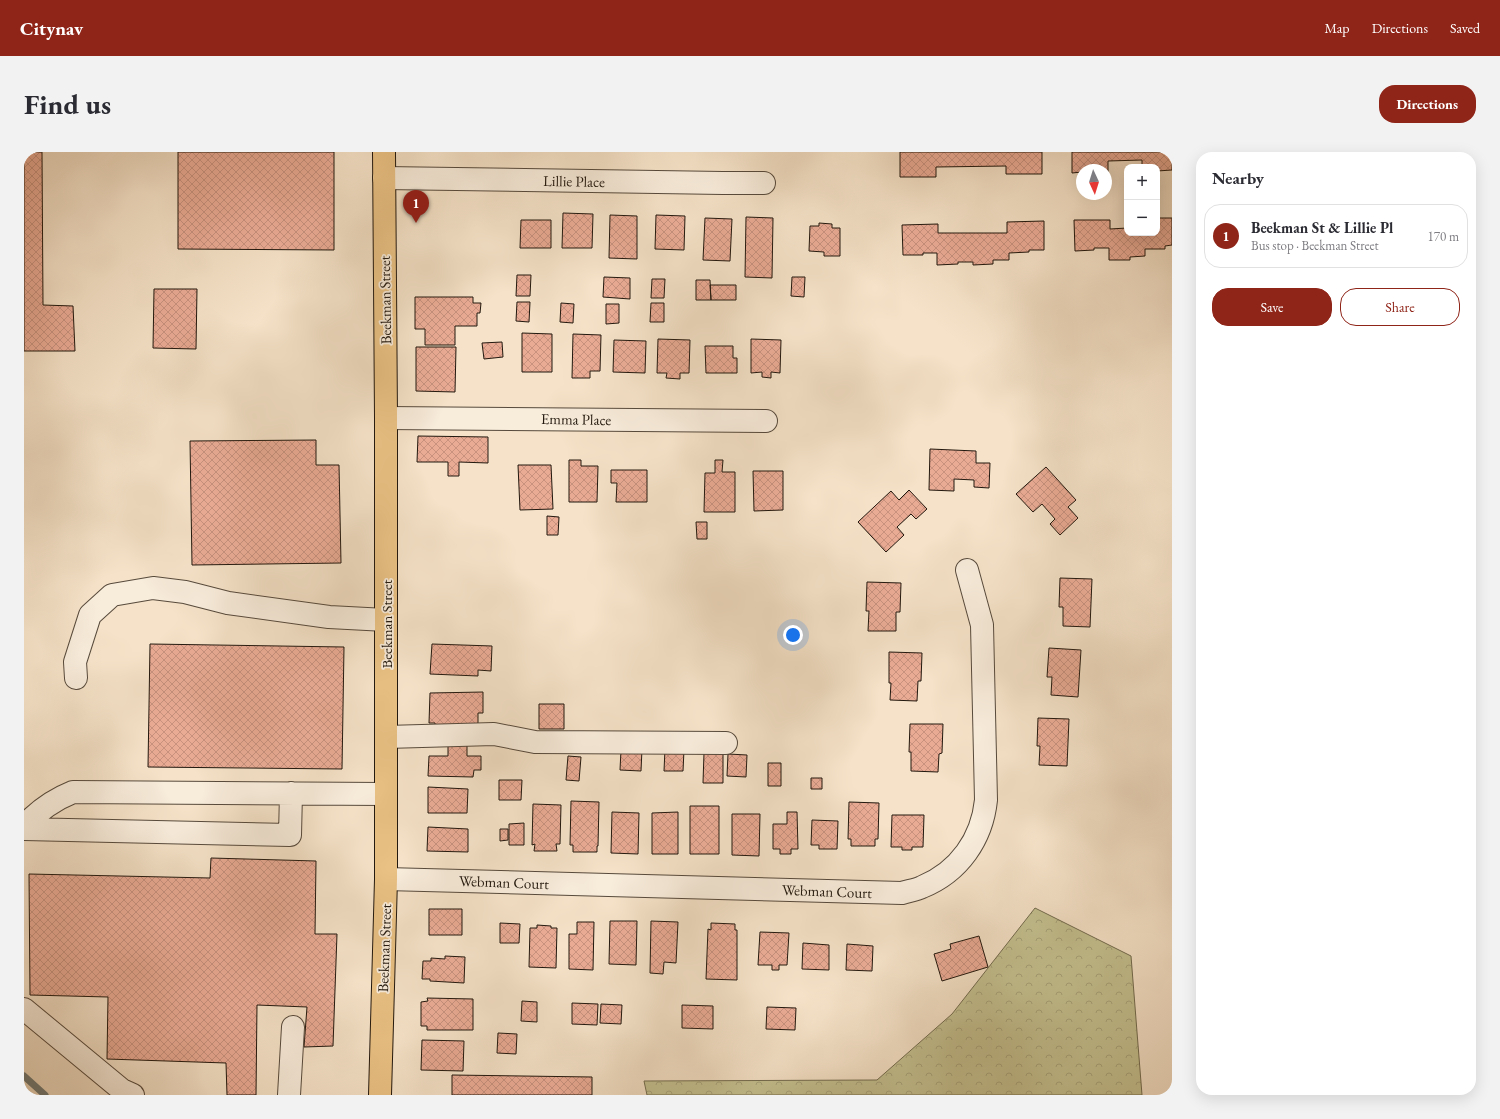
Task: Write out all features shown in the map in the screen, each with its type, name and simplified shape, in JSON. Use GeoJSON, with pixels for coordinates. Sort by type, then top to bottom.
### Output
{"type":"FeatureCollection","features":[{"type":"Feature","properties":{"kind":"main road","name":"Beekman Street"},"geometry":{"type":"LineString","coordinates":[[380,1095],[386,879],[386,418],[384,152]]}},
{"type":"Feature","properties":{"kind":"street","name":"Lillie Place"},"geometry":{"type":"LineString","coordinates":[[384,178],[764,183]]}},
{"type":"Feature","properties":{"kind":"street","name":"Emma Place"},"geometry":{"type":"LineString","coordinates":[[386,418],[766,421]]}},
{"type":"Feature","properties":{"kind":"street","name":"Webman Court"},"geometry":{"type":"LineString","coordinates":[[386,879],[902,893],[922,888],[957,866],[970,849],[979,831],[985,810],[982,625],[967,570]]}},
{"type":"Feature","properties":{"kind":"street"},"geometry":{"type":"LineString","coordinates":[[76,678],[75,662],[90,615],[112,595],[153,588],[185,592],[228,603],[328,617],[386,620]]}},
{"type":"Feature","properties":{"kind":"street"},"geometry":{"type":"LineString","coordinates":[[386,737],[494,734],[535,742],[726,743]]}},
{"type":"Feature","properties":{"kind":"street"},"geometry":{"type":"LineString","coordinates":[[24,826],[42,809],[58,798],[73,792],[386,794]]}},
{"type":"Feature","properties":{"kind":"street"},"geometry":{"type":"LineString","coordinates":[[24,829],[290,834],[291,793]]}},
{"type":"Feature","properties":{"kind":"street"},"geometry":{"type":"LineString","coordinates":[[24,1009],[122,1090],[133,1095]]}},
{"type":"Feature","properties":{"kind":"street"},"geometry":{"type":"LineString","coordinates":[[289,1095],[293,1027]]}},
{"type":"Feature","properties":{"kind":"green space"},"geometry":{"type":"Polygon","coordinates":[[[1035,908],[1131,956],[1142,1095],[647,1095],[644,1081],[877,1080],[952,1014],[1035,908]]]}},
{"type":"Feature","properties":{"kind":"building"},"geometry":{"type":"Polygon","coordinates":[[[24,152],[42,152],[43,305],[73,306],[75,351],[24,351],[24,152]]]}},
{"type":"Feature","properties":{"kind":"building"},"geometry":{"type":"Polygon","coordinates":[[[178,152],[334,152],[334,250],[178,249],[178,152]]]}},
{"type":"Feature","properties":{"kind":"building"},"geometry":{"type":"Polygon","coordinates":[[[900,152],[1042,152],[1042,174],[1006,174],[1006,166],[936,167],[936,177],[900,177],[900,152]]]}},
{"type":"Feature","properties":{"kind":"building"},"geometry":{"type":"Polygon","coordinates":[[[1072,152],[1172,152],[1172,170],[1160,171],[1160,164],[1142,164],[1142,160],[1108,161],[1108,164],[1076,164],[1076,173],[1072,173],[1072,152]]]}},
{"type":"Feature","properties":{"kind":"building"},"geometry":{"type":"Polygon","coordinates":[[[563,213],[593,214],[592,248],[562,248],[563,213]]]}},
{"type":"Feature","properties":{"kind":"building"},"geometry":{"type":"Polygon","coordinates":[[[610,215],[637,216],[637,259],[609,258],[610,215]]]}},
{"type":"Feature","properties":{"kind":"building"},"geometry":{"type":"Polygon","coordinates":[[[656,215],[685,216],[684,250],[655,249],[656,215]]]}},
{"type":"Feature","properties":{"kind":"building"},"geometry":{"type":"Polygon","coordinates":[[[746,217],[773,218],[772,278],[745,277],[746,217]]]}},
{"type":"Feature","properties":{"kind":"building"},"geometry":{"type":"Polygon","coordinates":[[[705,218],[732,219],[730,261],[703,260],[705,218]]]}},
{"type":"Feature","properties":{"kind":"building"},"geometry":{"type":"Polygon","coordinates":[[[1160,218],[1172,218],[1172,245],[1165,246],[1165,249],[1145,249],[1145,256],[1130,257],[1130,260],[1109,260],[1109,248],[1094,248],[1094,250],[1075,251],[1074,220],[1110,220],[1110,229],[1124,228],[1124,236],[1160,236],[1160,218]]]}},
{"type":"Feature","properties":{"kind":"building"},"geometry":{"type":"Polygon","coordinates":[[[521,220],[551,220],[551,248],[520,248],[521,220]]]}},
{"type":"Feature","properties":{"kind":"building"},"geometry":{"type":"Polygon","coordinates":[[[1044,221],[1044,250],[1029,250],[1029,252],[1009,253],[1009,260],[993,260],[993,264],[973,265],[973,262],[958,262],[958,264],[937,265],[937,253],[903,255],[902,225],[938,224],[938,233],[1007,233],[1007,222],[1044,221]]]}},
{"type":"Feature","properties":{"kind":"building"},"geometry":{"type":"Polygon","coordinates":[[[819,223],[832,224],[832,228],[840,228],[840,256],[824,256],[824,252],[809,251],[810,226],[819,226],[819,223]]]}},
{"type":"Feature","properties":{"kind":"building"},"geometry":{"type":"Polygon","coordinates":[[[517,275],[531,275],[530,296],[516,296],[517,275]]]}},
{"type":"Feature","properties":{"kind":"building"},"geometry":{"type":"Polygon","coordinates":[[[604,277],[630,278],[630,299],[603,297],[604,277]]]}},
{"type":"Feature","properties":{"kind":"building"},"geometry":{"type":"Polygon","coordinates":[[[792,277],[805,277],[804,297],[791,296],[792,277]]]}},
{"type":"Feature","properties":{"kind":"building"},"geometry":{"type":"Polygon","coordinates":[[[652,279],[665,279],[664,298],[651,298],[652,279]]]}},
{"type":"Feature","properties":{"kind":"building"},"geometry":{"type":"Polygon","coordinates":[[[696,280],[710,280],[711,300],[696,300],[696,280]]]}},
{"type":"Feature","properties":{"kind":"building"},"geometry":{"type":"Polygon","coordinates":[[[710,285],[736,285],[736,300],[711,300],[710,285]]]}},
{"type":"Feature","properties":{"kind":"building"},"geometry":{"type":"Polygon","coordinates":[[[154,289],[197,289],[196,349],[153,348],[154,289]]]}},
{"type":"Feature","properties":{"kind":"building"},"geometry":{"type":"Polygon","coordinates":[[[415,297],[473,297],[473,303],[481,303],[480,313],[477,313],[477,326],[455,326],[455,345],[425,345],[425,329],[415,329],[415,297]]]}},
{"type":"Feature","properties":{"kind":"building"},"geometry":{"type":"Polygon","coordinates":[[[517,302],[530,302],[529,322],[516,321],[517,302]]]}},
{"type":"Feature","properties":{"kind":"building"},"geometry":{"type":"Polygon","coordinates":[[[561,303],[574,304],[573,323],[560,322],[561,303]]]}},
{"type":"Feature","properties":{"kind":"building"},"geometry":{"type":"Polygon","coordinates":[[[651,303],[664,303],[664,322],[650,322],[651,303]]]}},
{"type":"Feature","properties":{"kind":"building"},"geometry":{"type":"Polygon","coordinates":[[[606,304],[619,304],[619,323],[606,324],[606,304]]]}},
{"type":"Feature","properties":{"kind":"building"},"geometry":{"type":"Polygon","coordinates":[[[522,333],[552,334],[552,372],[522,372],[522,333]]]}},
{"type":"Feature","properties":{"kind":"building"},"geometry":{"type":"Polygon","coordinates":[[[573,334],[601,335],[600,371],[590,371],[590,378],[572,378],[573,334]]]}},
{"type":"Feature","properties":{"kind":"building"},"geometry":{"type":"Polygon","coordinates":[[[658,339],[690,340],[689,373],[680,373],[680,379],[666,378],[667,373],[657,373],[658,339]]]}},
{"type":"Feature","properties":{"kind":"building"},"geometry":{"type":"Polygon","coordinates":[[[751,339],[781,340],[780,373],[771,372],[771,378],[762,377],[762,372],[751,373],[751,339]]]}},
{"type":"Feature","properties":{"kind":"building"},"geometry":{"type":"Polygon","coordinates":[[[614,340],[646,341],[645,373],[613,372],[614,340]]]}},
{"type":"Feature","properties":{"kind":"building"},"geometry":{"type":"Polygon","coordinates":[[[502,342],[503,357],[484,359],[482,343],[502,342]]]}},
{"type":"Feature","properties":{"kind":"building"},"geometry":{"type":"Polygon","coordinates":[[[705,346],[733,346],[733,358],[737,358],[737,373],[706,373],[705,346]]]}},
{"type":"Feature","properties":{"kind":"building"},"geometry":{"type":"Polygon","coordinates":[[[416,347],[456,347],[455,392],[416,391],[416,347]]]}},
{"type":"Feature","properties":{"kind":"building"},"geometry":{"type":"Polygon","coordinates":[[[418,436],[488,437],[488,463],[459,462],[459,476],[448,476],[448,462],[417,462],[418,436]]]}},
{"type":"Feature","properties":{"kind":"building"},"geometry":{"type":"Polygon","coordinates":[[[316,440],[316,465],[339,465],[341,563],[192,565],[190,441],[316,440]]]}},
{"type":"Feature","properties":{"kind":"building"},"geometry":{"type":"Polygon","coordinates":[[[930,449],[976,451],[976,463],[990,463],[989,488],[974,487],[974,480],[954,479],[954,491],[929,490],[930,449]]]}},
{"type":"Feature","properties":{"kind":"building"},"geometry":{"type":"Polygon","coordinates":[[[569,460],[581,460],[581,466],[598,466],[597,502],[569,502],[569,460]]]}},
{"type":"Feature","properties":{"kind":"building"},"geometry":{"type":"Polygon","coordinates":[[[715,460],[723,460],[722,472],[735,472],[735,512],[704,512],[705,473],[715,473],[715,460]]]}},
{"type":"Feature","properties":{"kind":"building"},"geometry":{"type":"Polygon","coordinates":[[[518,465],[551,465],[553,509],[520,510],[518,465]]]}},
{"type":"Feature","properties":{"kind":"building"},"geometry":{"type":"Polygon","coordinates":[[[1046,467],[1076,500],[1068,507],[1078,518],[1060,535],[1050,524],[1055,519],[1042,504],[1033,512],[1016,494],[1046,467]]]}},
{"type":"Feature","properties":{"kind":"building"},"geometry":{"type":"Polygon","coordinates":[[[611,470],[647,470],[647,502],[616,502],[617,483],[611,483],[611,470]]]}},
{"type":"Feature","properties":{"kind":"building"},"geometry":{"type":"Polygon","coordinates":[[[753,471],[783,471],[783,510],[754,511],[753,471]]]}},
{"type":"Feature","properties":{"kind":"building"},"geometry":{"type":"Polygon","coordinates":[[[909,490],[927,509],[916,519],[911,514],[897,527],[904,535],[886,552],[858,522],[891,491],[899,500],[909,490]]]}},
{"type":"Feature","properties":{"kind":"building"},"geometry":{"type":"Polygon","coordinates":[[[547,516],[559,517],[558,535],[547,535],[547,516]]]}},
{"type":"Feature","properties":{"kind":"building"},"geometry":{"type":"Polygon","coordinates":[[[696,522],[707,522],[707,539],[697,539],[696,522]]]}},
{"type":"Feature","properties":{"kind":"building"},"geometry":{"type":"Polygon","coordinates":[[[1060,578],[1092,579],[1090,627],[1063,626],[1063,607],[1059,607],[1060,578]]]}},
{"type":"Feature","properties":{"kind":"building"},"geometry":{"type":"Polygon","coordinates":[[[867,582],[901,583],[900,612],[896,612],[896,631],[868,631],[869,611],[866,611],[867,582]]]}},
{"type":"Feature","properties":{"kind":"building"},"geometry":{"type":"Polygon","coordinates":[[[150,644],[344,647],[342,769],[148,767],[150,644]]]}},
{"type":"Feature","properties":{"kind":"building"},"geometry":{"type":"Polygon","coordinates":[[[432,644],[492,646],[491,671],[478,670],[478,676],[430,674],[432,644]]]}},
{"type":"Feature","properties":{"kind":"building"},"geometry":{"type":"Polygon","coordinates":[[[1049,648],[1081,650],[1078,697],[1051,695],[1052,677],[1047,677],[1049,648]]]}},
{"type":"Feature","properties":{"kind":"building"},"geometry":{"type":"Polygon","coordinates":[[[889,652],[922,653],[921,681],[918,681],[917,701],[890,700],[891,683],[889,683],[889,652]]]}},
{"type":"Feature","properties":{"kind":"building"},"geometry":{"type":"Polygon","coordinates":[[[483,692],[483,713],[478,713],[478,725],[435,725],[435,723],[429,723],[430,693],[483,692]]]}},
{"type":"Feature","properties":{"kind":"building"},"geometry":{"type":"Polygon","coordinates":[[[539,704],[564,704],[564,729],[539,729],[539,704]]]}},
{"type":"Feature","properties":{"kind":"building"},"geometry":{"type":"Polygon","coordinates":[[[1038,718],[1069,719],[1067,766],[1039,765],[1040,746],[1037,746],[1038,718]]]}},
{"type":"Feature","properties":{"kind":"building"},"geometry":{"type":"Polygon","coordinates":[[[910,724],[943,724],[942,753],[939,754],[938,772],[911,771],[911,752],[909,752],[910,724]]]}},
{"type":"Feature","properties":{"kind":"building"},"geometry":{"type":"Polygon","coordinates":[[[448,743],[467,744],[467,756],[481,756],[481,770],[474,770],[473,777],[428,776],[429,756],[448,756],[448,743]]]}},
{"type":"Feature","properties":{"kind":"building"},"geometry":{"type":"Polygon","coordinates":[[[642,749],[641,771],[620,770],[621,750],[642,749]]]}},
{"type":"Feature","properties":{"kind":"building"},"geometry":{"type":"Polygon","coordinates":[[[665,749],[684,750],[683,771],[664,771],[665,749]]]}},
{"type":"Feature","properties":{"kind":"building"},"geometry":{"type":"Polygon","coordinates":[[[704,753],[723,753],[723,783],[703,783],[704,753]]]}},
{"type":"Feature","properties":{"kind":"building"},"geometry":{"type":"Polygon","coordinates":[[[728,754],[747,755],[746,777],[727,776],[728,754]]]}},
{"type":"Feature","properties":{"kind":"building"},"geometry":{"type":"Polygon","coordinates":[[[568,756],[581,757],[579,781],[566,780],[568,756]]]}},
{"type":"Feature","properties":{"kind":"building"},"geometry":{"type":"Polygon","coordinates":[[[768,763],[781,763],[781,786],[768,786],[768,763]]]}},
{"type":"Feature","properties":{"kind":"building"},"geometry":{"type":"Polygon","coordinates":[[[811,778],[822,778],[822,789],[811,789],[811,778]]]}},
{"type":"Feature","properties":{"kind":"building"},"geometry":{"type":"Polygon","coordinates":[[[499,780],[522,780],[521,800],[499,800],[499,780]]]}},
{"type":"Feature","properties":{"kind":"building"},"geometry":{"type":"Polygon","coordinates":[[[428,787],[468,789],[467,813],[428,813],[428,787]]]}},
{"type":"Feature","properties":{"kind":"building"},"geometry":{"type":"Polygon","coordinates":[[[571,801],[599,802],[597,852],[573,852],[573,845],[570,845],[571,801]]]}},
{"type":"Feature","properties":{"kind":"building"},"geometry":{"type":"Polygon","coordinates":[[[849,802],[879,803],[878,839],[875,839],[875,846],[851,846],[851,839],[848,839],[849,802]]]}},
{"type":"Feature","properties":{"kind":"building"},"geometry":{"type":"Polygon","coordinates":[[[533,804],[561,805],[560,844],[556,844],[557,851],[534,851],[535,844],[532,845],[533,804]]]}},
{"type":"Feature","properties":{"kind":"building"},"geometry":{"type":"Polygon","coordinates":[[[690,806],[719,806],[719,854],[690,854],[690,806]]]}},
{"type":"Feature","properties":{"kind":"building"},"geometry":{"type":"Polygon","coordinates":[[[612,812],[639,813],[638,854],[611,853],[612,812]]]}},
{"type":"Feature","properties":{"kind":"building"},"geometry":{"type":"Polygon","coordinates":[[[678,812],[678,854],[652,854],[652,813],[678,812]]]}},
{"type":"Feature","properties":{"kind":"building"},"geometry":{"type":"Polygon","coordinates":[[[787,812],[797,812],[798,849],[791,849],[791,854],[780,854],[780,849],[773,849],[773,824],[787,824],[787,812]]]}},
{"type":"Feature","properties":{"kind":"building"},"geometry":{"type":"Polygon","coordinates":[[[732,814],[760,814],[759,856],[732,855],[732,814]]]}},
{"type":"Feature","properties":{"kind":"building"},"geometry":{"type":"Polygon","coordinates":[[[892,815],[924,815],[923,847],[912,847],[912,850],[902,850],[902,847],[891,847],[892,815]]]}},
{"type":"Feature","properties":{"kind":"building"},"geometry":{"type":"Polygon","coordinates":[[[812,820],[838,821],[837,849],[819,849],[819,845],[811,845],[812,820]]]}},
{"type":"Feature","properties":{"kind":"building"},"geometry":{"type":"Polygon","coordinates":[[[524,823],[524,845],[509,845],[509,824],[524,823]]]}},
{"type":"Feature","properties":{"kind":"building"},"geometry":{"type":"Polygon","coordinates":[[[428,827],[468,829],[468,852],[427,851],[428,827]]]}},
{"type":"Feature","properties":{"kind":"building"},"geometry":{"type":"Polygon","coordinates":[[[500,829],[508,829],[508,840],[500,841],[500,829]]]}},
{"type":"Feature","properties":{"kind":"building"},"geometry":{"type":"Polygon","coordinates":[[[211,858],[316,861],[315,934],[337,934],[333,1046],[304,1047],[307,1007],[257,1005],[256,1095],[227,1095],[226,1063],[107,1059],[108,997],[30,995],[29,874],[210,878],[211,858]]]}},
{"type":"Feature","properties":{"kind":"building"},"geometry":{"type":"Polygon","coordinates":[[[429,909],[462,909],[462,935],[429,935],[429,909]]]}},
{"type":"Feature","properties":{"kind":"building"},"geometry":{"type":"Polygon","coordinates":[[[610,921],[637,921],[636,965],[609,964],[610,921]]]}},
{"type":"Feature","properties":{"kind":"building"},"geometry":{"type":"Polygon","coordinates":[[[651,921],[678,922],[676,963],[664,962],[663,974],[650,973],[651,921]]]}},
{"type":"Feature","properties":{"kind":"building"},"geometry":{"type":"Polygon","coordinates":[[[577,922],[594,922],[593,970],[569,969],[569,934],[577,934],[577,922]]]}},
{"type":"Feature","properties":{"kind":"building"},"geometry":{"type":"Polygon","coordinates":[[[500,923],[520,924],[519,943],[500,943],[500,923]]]}},
{"type":"Feature","properties":{"kind":"building"},"geometry":{"type":"Polygon","coordinates":[[[711,923],[735,924],[735,930],[737,930],[737,980],[706,979],[708,929],[711,930],[711,923]]]}},
{"type":"Feature","properties":{"kind":"building"},"geometry":{"type":"Polygon","coordinates":[[[537,925],[557,928],[556,968],[529,967],[530,928],[537,928],[537,925]]]}},
{"type":"Feature","properties":{"kind":"building"},"geometry":{"type":"Polygon","coordinates":[[[760,932],[789,933],[787,965],[779,965],[779,970],[772,970],[772,965],[758,965],[760,932]]]}},
{"type":"Feature","properties":{"kind":"building"},"geometry":{"type":"Polygon","coordinates":[[[979,936],[988,967],[942,981],[934,954],[951,949],[950,944],[979,936]]]}},
{"type":"Feature","properties":{"kind":"building"},"geometry":{"type":"Polygon","coordinates":[[[803,943],[829,945],[829,970],[802,969],[803,943]]]}},
{"type":"Feature","properties":{"kind":"building"},"geometry":{"type":"Polygon","coordinates":[[[847,944],[873,946],[872,971],[846,970],[847,944]]]}},
{"type":"Feature","properties":{"kind":"building"},"geometry":{"type":"Polygon","coordinates":[[[445,956],[465,957],[464,983],[430,981],[430,979],[422,979],[423,961],[431,961],[431,958],[445,959],[445,956]]]}},
{"type":"Feature","properties":{"kind":"building"},"geometry":{"type":"Polygon","coordinates":[[[427,998],[473,999],[473,1030],[427,1030],[427,1026],[421,1026],[421,1002],[428,1001],[427,998]]]}},
{"type":"Feature","properties":{"kind":"building"},"geometry":{"type":"Polygon","coordinates":[[[522,1001],[537,1002],[537,1022],[521,1021],[522,1001]]]}},
{"type":"Feature","properties":{"kind":"building"},"geometry":{"type":"Polygon","coordinates":[[[572,1003],[598,1004],[597,1025],[572,1024],[572,1003]]]}},
{"type":"Feature","properties":{"kind":"building"},"geometry":{"type":"Polygon","coordinates":[[[601,1004],[622,1005],[621,1024],[600,1023],[601,1004]]]}},
{"type":"Feature","properties":{"kind":"building"},"geometry":{"type":"Polygon","coordinates":[[[682,1005],[713,1006],[713,1029],[682,1028],[682,1005]]]}},
{"type":"Feature","properties":{"kind":"building"},"geometry":{"type":"Polygon","coordinates":[[[767,1007],[796,1008],[795,1030],[766,1029],[767,1007]]]}},
{"type":"Feature","properties":{"kind":"building"},"geometry":{"type":"Polygon","coordinates":[[[498,1033],[517,1034],[516,1054],[497,1053],[498,1033]]]}},
{"type":"Feature","properties":{"kind":"building"},"geometry":{"type":"Polygon","coordinates":[[[422,1040],[464,1041],[463,1071],[421,1070],[422,1040]]]}},
{"type":"Feature","properties":{"kind":"building"},"geometry":{"type":"Polygon","coordinates":[[[452,1075],[592,1077],[592,1095],[452,1095],[452,1075]]]}},
{"type":"Feature","properties":{"kind":"waterway"},"geometry":{"type":"LineString","coordinates":[[24,1076],[45,1095]]}},
{"type":"Feature","properties":{"kind":"place","name":"Beekman St & Lillie Pl"},"geometry":{"type":"Point","coordinates":[416,223]}}]}
